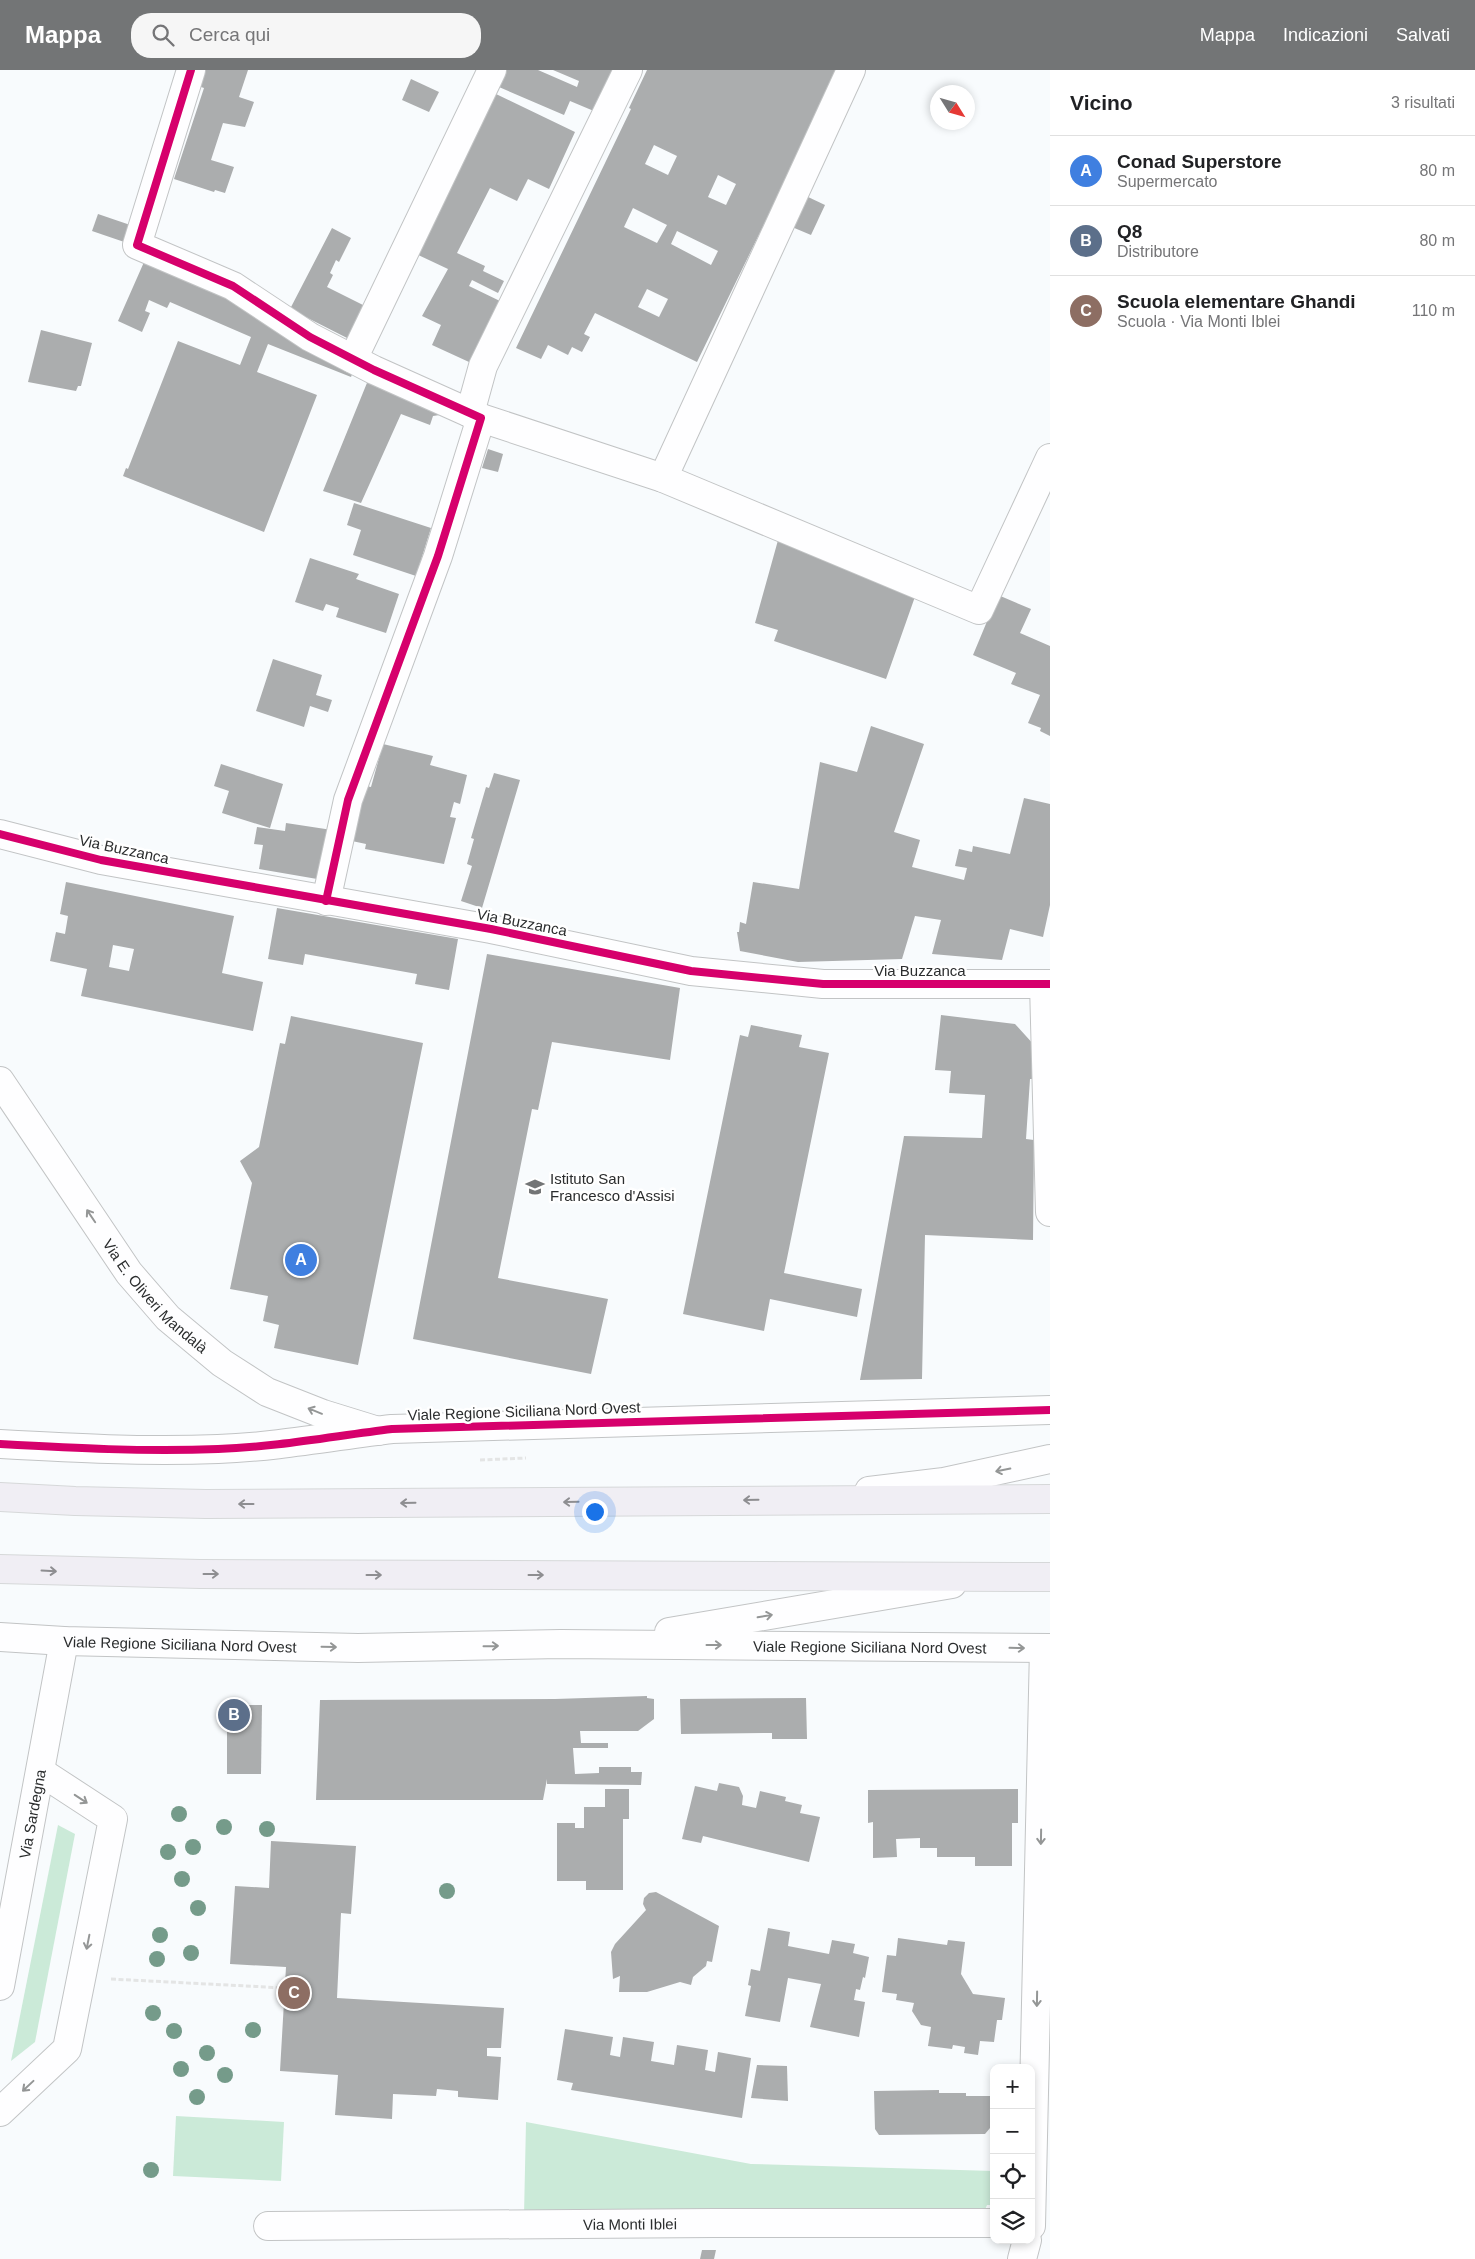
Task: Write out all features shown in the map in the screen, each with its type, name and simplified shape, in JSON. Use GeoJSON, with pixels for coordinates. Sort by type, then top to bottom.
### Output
{"type":"FeatureCollection","features":[{"type":"Feature","properties":{"kind":"main road"},"geometry":{"type":"LineString","coordinates":[[0,1497],[206,1504],[1050,1499]]}},
{"type":"Feature","properties":{"kind":"main road"},"geometry":{"type":"LineString","coordinates":[[0,1569],[210,1574],[1050,1577]]}},
{"type":"Feature","properties":{"kind":"street"},"geometry":{"type":"LineString","coordinates":[[191,70],[137,245],[233,286],[310,337],[476,416],[663,478],[979,610],[1050,458]]}},
{"type":"Feature","properties":{"kind":"street"},"geometry":{"type":"LineString","coordinates":[[353,359],[492,70]]}},
{"type":"Feature","properties":{"kind":"street"},"geometry":{"type":"LineString","coordinates":[[326,901],[348,800],[438,556],[476,416],[483,366],[628,70]]}},
{"type":"Feature","properties":{"kind":"street"},"geometry":{"type":"LineString","coordinates":[[663,478],[850,70]]}},
{"type":"Feature","properties":{"kind":"street","name":"Via Buzzanca"},"geometry":{"type":"LineString","coordinates":[[0,834],[101,860],[491,929],[691,971],[823,984],[1047,984]]}},
{"type":"Feature","properties":{"kind":"street"},"geometry":{"type":"LineString","coordinates":[[1047,984],[1050,1212]]}},
{"type":"Feature","properties":{"kind":"street","name":"Via E. Oliveri Mandalà"},"geometry":{"type":"LineString","coordinates":[[0,1081],[129,1273],[168,1318],[222,1363],[267,1392],[323,1414],[378,1431]]}},
{"type":"Feature","properties":{"kind":"street","name":"Viale Regione Siciliana Nord Ovest"},"geometry":{"type":"LineString","coordinates":[[0,1444],[79,1449],[218,1449],[302,1442],[378,1431],[530,1424],[1050,1410]]}},
{"type":"Feature","properties":{"kind":"street"},"geometry":{"type":"LineString","coordinates":[[799,1499],[944,1482],[1050,1459]]}},
{"type":"Feature","properties":{"kind":"street"},"geometry":{"type":"LineString","coordinates":[[560,1644],[651,1636],[1000,1577]]}},
{"type":"Feature","properties":{"kind":"street","name":"Viale Regione Siciliana Nord Ovest"},"geometry":{"type":"LineString","coordinates":[[0,1637],[64,1641],[358,1648],[560,1644],[1047,1648]]}},
{"type":"Feature","properties":{"kind":"street","name":"Via Sardegna"},"geometry":{"type":"LineString","coordinates":[[0,1986],[64,1641]]}},
{"type":"Feature","properties":{"kind":"street"},"geometry":{"type":"LineString","coordinates":[[1032,2199],[1047,1648]]}},
{"type":"Feature","properties":{"kind":"street"},"geometry":{"type":"LineString","coordinates":[[0,2112],[67,2049],[113,1819],[40,1772]]}},
{"type":"Feature","properties":{"kind":"street","name":"Via Monti Iblei"},"geometry":{"type":"LineString","coordinates":[[268,2226],[714,2222],[990,2223]]}},
{"type":"Feature","properties":{"kind":"street"},"geometry":{"type":"LineString","coordinates":[[1035,2226],[1050,2226]]}},
{"type":"Feature","properties":{"kind":"street"},"geometry":{"type":"LineString","coordinates":[[1022,2259],[1026,2244]]}},
{"type":"Feature","properties":{"kind":"path"},"geometry":{"type":"LineString","coordinates":[[478,1460],[517,1460]]}},
{"type":"Feature","properties":{"kind":"path"},"geometry":{"type":"LineString","coordinates":[[103,1978],[285,1988]]}},
{"type":"Feature","properties":{"kind":"green space"},"geometry":{"type":"Polygon","coordinates":[[[58,1825],[75,1834],[35,2042],[11,2061],[58,1825]]]}},
{"type":"Feature","properties":{"kind":"green space"},"geometry":{"type":"Polygon","coordinates":[[[176,2116],[284,2122],[281,2181],[173,2176],[176,2116]]]}},
{"type":"Feature","properties":{"kind":"green space"},"geometry":{"type":"Polygon","coordinates":[[[526,2122],[751,2164],[990,2171],[990,2205],[987,2205],[984,2212],[524,2215],[526,2122]]]}},
{"type":"Feature","properties":{"kind":"building"},"geometry":{"type":"Polygon","coordinates":[[[200,70],[248,70],[239,97],[254,102],[245,127],[223,123],[211,160],[234,167],[225,193],[215,190],[214,192],[174,179],[204,88],[195,85],[200,70]]]}},
{"type":"Feature","properties":{"kind":"building"},"geometry":{"type":"Polygon","coordinates":[[[506,70],[538,70],[577,87],[579,81],[553,70],[615,70],[601,114],[570,101],[564,115],[499,87],[506,70]]]}},
{"type":"Feature","properties":{"kind":"building"},"geometry":{"type":"Polygon","coordinates":[[[647,70],[839,70],[697,362],[595,313],[584,334],[590,337],[582,352],[572,347],[568,355],[548,345],[541,359],[516,348],[631,109],[629,108],[647,70]],[[654,145],[645,164],[668,175],[677,156],[654,145]],[[718,175],[708,197],[726,205],[736,184],[718,175]],[[633,208],[624,227],[657,243],[667,225],[633,208]],[[677,231],[671,244],[711,265],[718,251],[677,231]],[[647,289],[638,307],[659,317],[668,299],[647,289]]]}},
{"type":"Feature","properties":{"kind":"building"},"geometry":{"type":"Polygon","coordinates":[[[411,79],[439,92],[429,112],[402,100],[411,79]]]}},
{"type":"Feature","properties":{"kind":"building"},"geometry":{"type":"Polygon","coordinates":[[[496,94],[575,132],[549,189],[528,179],[517,201],[490,188],[457,253],[485,266],[483,271],[504,281],[498,293],[472,280],[469,286],[502,302],[469,362],[432,345],[441,325],[422,316],[448,269],[414,253],[426,226],[431,229],[496,94]]]}},
{"type":"Feature","properties":{"kind":"building"},"geometry":{"type":"Polygon","coordinates":[[[806,196],[825,205],[811,235],[792,227],[806,196]]]}},
{"type":"Feature","properties":{"kind":"building"},"geometry":{"type":"Polygon","coordinates":[[[98,214],[139,228],[133,245],[92,231],[98,214]]]}},
{"type":"Feature","properties":{"kind":"building"},"geometry":{"type":"Polygon","coordinates":[[[332,228],[351,238],[339,262],[336,260],[330,273],[333,275],[327,287],[367,307],[351,340],[290,309],[332,228]]]}},
{"type":"Feature","properties":{"kind":"building"},"geometry":{"type":"Polygon","coordinates":[[[148,253],[355,366],[351,377],[268,344],[257,372],[317,395],[264,532],[123,476],[126,468],[128,469],[178,341],[240,365],[251,337],[170,302],[167,308],[149,300],[145,311],[150,313],[142,332],[118,321],[148,253]]]}},
{"type":"Feature","properties":{"kind":"building"},"geometry":{"type":"Polygon","coordinates":[[[41,330],[92,343],[81,386],[78,386],[76,391],[28,382],[41,330]]]}},
{"type":"Feature","properties":{"kind":"building"},"geometry":{"type":"Polygon","coordinates":[[[371,373],[446,414],[433,416],[430,425],[401,414],[361,503],[323,491],[371,373]]]}},
{"type":"Feature","properties":{"kind":"building"},"geometry":{"type":"Polygon","coordinates":[[[488,449],[503,454],[498,472],[482,468],[488,449]]]}},
{"type":"Feature","properties":{"kind":"building"},"geometry":{"type":"Polygon","coordinates":[[[354,503],[431,528],[416,576],[353,555],[361,530],[347,525],[354,503]]]}},
{"type":"Feature","properties":{"kind":"building"},"geometry":{"type":"Polygon","coordinates":[[[780,533],[917,591],[886,679],[774,641],[778,630],[755,623],[780,533]]]}},
{"type":"Feature","properties":{"kind":"building"},"geometry":{"type":"Polygon","coordinates":[[[310,558],[359,574],[356,579],[399,594],[386,633],[336,617],[339,608],[326,604],[323,611],[295,602],[310,558]]]}},
{"type":"Feature","properties":{"kind":"building"},"geometry":{"type":"Polygon","coordinates":[[[998,595],[1031,609],[1020,633],[1050,646],[1050,736],[1040,731],[1041,728],[1028,723],[1040,695],[1011,684],[1016,673],[973,655],[998,595]]]}},
{"type":"Feature","properties":{"kind":"building"},"geometry":{"type":"Polygon","coordinates":[[[273,659],[322,675],[316,695],[332,700],[328,712],[310,706],[304,727],[256,711],[273,659]]]}},
{"type":"Feature","properties":{"kind":"building"},"geometry":{"type":"Polygon","coordinates":[[[871,726],[924,744],[894,832],[920,840],[912,867],[964,880],[967,868],[955,866],[959,849],[972,852],[973,846],[1010,854],[1024,798],[1050,804],[1050,905],[1043,937],[1010,929],[1002,960],[932,954],[941,920],[915,916],[902,959],[798,962],[740,951],[737,932],[739,932],[740,922],[746,924],[753,882],[799,889],[820,762],[857,772],[871,726]]]}},
{"type":"Feature","properties":{"kind":"building"},"geometry":{"type":"Polygon","coordinates":[[[383,744],[433,756],[430,765],[467,775],[460,804],[454,802],[450,817],[456,818],[444,864],[365,849],[366,844],[352,841],[366,786],[371,787],[383,744]]]}},
{"type":"Feature","properties":{"kind":"building"},"geometry":{"type":"Polygon","coordinates":[[[221,764],[283,784],[270,828],[222,813],[229,791],[214,786],[221,764]]]}},
{"type":"Feature","properties":{"kind":"building"},"geometry":{"type":"Polygon","coordinates":[[[494,773],[520,780],[482,908],[461,901],[472,866],[467,864],[474,839],[471,838],[486,787],[489,788],[494,773]]]}},
{"type":"Feature","properties":{"kind":"building"},"geometry":{"type":"Polygon","coordinates":[[[286,823],[332,830],[323,880],[259,869],[263,845],[254,844],[257,827],[285,831],[286,823]]]}},
{"type":"Feature","properties":{"kind":"building"},"geometry":{"type":"Polygon","coordinates":[[[66,882],[234,916],[222,973],[263,982],[253,1031],[81,996],[87,969],[50,961],[56,932],[65,934],[68,916],[60,914],[66,882]],[[113,945],[109,967],[129,971],[134,949],[113,945]]]}},
{"type":"Feature","properties":{"kind":"building"},"geometry":{"type":"Polygon","coordinates":[[[277,908],[458,939],[449,990],[415,984],[417,974],[305,954],[303,965],[268,959],[277,908]]]}},
{"type":"Feature","properties":{"kind":"building"},"geometry":{"type":"Polygon","coordinates":[[[487,954],[680,988],[670,1060],[552,1042],[538,1110],[532,1109],[498,1278],[608,1299],[591,1374],[413,1339],[487,954]]]}},
{"type":"Feature","properties":{"kind":"building"},"geometry":{"type":"Polygon","coordinates":[[[941,1015],[1015,1024],[1035,1046],[1034,1079],[1030,1079],[1026,1139],[1034,1140],[1033,1240],[925,1235],[922,1379],[860,1380],[904,1136],[982,1138],[985,1095],[949,1093],[951,1071],[935,1070],[941,1015]]]}},
{"type":"Feature","properties":{"kind":"building"},"geometry":{"type":"Polygon","coordinates":[[[291,1016],[423,1043],[358,1365],[274,1348],[279,1325],[263,1321],[268,1296],[230,1289],[252,1183],[240,1161],[259,1147],[280,1043],[285,1044],[291,1016]]]}},
{"type":"Feature","properties":{"kind":"building"},"geometry":{"type":"Polygon","coordinates":[[[751,1025],[802,1035],[799,1047],[829,1053],[784,1273],[862,1289],[857,1317],[770,1299],[764,1331],[683,1314],[740,1035],[748,1037],[751,1025]]]}},
{"type":"Feature","properties":{"kind":"building"},"geometry":{"type":"Polygon","coordinates":[[[647,1696],[647,1698],[654,1699],[654,1719],[638,1731],[580,1731],[581,1743],[608,1743],[608,1748],[573,1748],[575,1774],[599,1773],[599,1767],[631,1767],[631,1772],[642,1772],[641,1785],[547,1784],[547,1779],[543,1800],[316,1800],[320,1700],[555,1699],[647,1696]]]}},
{"type":"Feature","properties":{"kind":"building"},"geometry":{"type":"Polygon","coordinates":[[[806,1698],[807,1739],[772,1739],[772,1733],[681,1734],[680,1699],[806,1698]]]}},
{"type":"Feature","properties":{"kind":"building"},"geometry":{"type":"Polygon","coordinates":[[[227,1705],[262,1705],[261,1774],[227,1774],[227,1705]]]}},
{"type":"Feature","properties":{"kind":"building"},"geometry":{"type":"Polygon","coordinates":[[[719,1783],[739,1787],[743,1796],[742,1805],[756,1808],[760,1791],[786,1797],[785,1801],[802,1805],[800,1813],[820,1817],[809,1862],[703,1836],[701,1843],[682,1839],[695,1786],[717,1791],[719,1783]]]}},
{"type":"Feature","properties":{"kind":"building"},"geometry":{"type":"Polygon","coordinates":[[[605,1789],[629,1789],[629,1819],[623,1819],[623,1890],[586,1890],[586,1881],[557,1881],[557,1823],[575,1823],[575,1828],[584,1828],[584,1807],[605,1807],[605,1789]]]}},
{"type":"Feature","properties":{"kind":"building"},"geometry":{"type":"Polygon","coordinates":[[[1018,1789],[1018,1823],[1012,1823],[1012,1866],[975,1866],[975,1857],[937,1857],[937,1848],[920,1848],[920,1838],[896,1839],[897,1857],[873,1858],[873,1822],[868,1823],[868,1790],[1018,1789]]]}},
{"type":"Feature","properties":{"kind":"building"},"geometry":{"type":"Polygon","coordinates":[[[271,1841],[356,1846],[351,1914],[341,1913],[337,1998],[504,2008],[501,2048],[487,2048],[487,2056],[501,2057],[498,2100],[458,2097],[458,2091],[437,2089],[436,2096],[393,2094],[392,2119],[335,2115],[338,2075],[280,2071],[286,1967],[230,1964],[235,1886],[269,1888],[271,1841]]]}},
{"type":"Feature","properties":{"kind":"building"},"geometry":{"type":"Polygon","coordinates":[[[656,1892],[719,1926],[712,1962],[707,1961],[706,1966],[693,1977],[691,1985],[680,1982],[647,1992],[619,1992],[620,1976],[613,1979],[611,1952],[615,1944],[646,1910],[643,1904],[644,1898],[649,1893],[656,1892]]]}},
{"type":"Feature","properties":{"kind":"building"},"geometry":{"type":"Polygon","coordinates":[[[768,1928],[790,1932],[788,1946],[829,1954],[832,1940],[855,1944],[853,1953],[869,1957],[865,1978],[863,1977],[860,1990],[856,1989],[854,2000],[865,2002],[859,2037],[810,2027],[821,1984],[788,1978],[780,2022],[745,2016],[751,1986],[748,1985],[751,1969],[760,1971],[768,1928]]]}},
{"type":"Feature","properties":{"kind":"building"},"geometry":{"type":"Polygon","coordinates":[[[898,1938],[947,1945],[948,1940],[965,1942],[961,1974],[973,1994],[1005,1998],[1002,2020],[997,2020],[994,2042],[980,2041],[978,2055],[964,2053],[965,2047],[953,2045],[952,2049],[928,2046],[931,2027],[921,2025],[912,2011],[914,2003],[896,2000],[897,1994],[882,1992],[887,1955],[896,1956],[898,1938]]]}},
{"type":"Feature","properties":{"kind":"building"},"geometry":{"type":"Polygon","coordinates":[[[565,2029],[613,2037],[610,2055],[620,2057],[623,2037],[654,2042],[651,2061],[674,2065],[677,2045],[708,2050],[705,2070],[715,2072],[718,2052],[751,2058],[742,2118],[571,2090],[573,2083],[557,2080],[565,2029]]]}},
{"type":"Feature","properties":{"kind":"building"},"geometry":{"type":"Polygon","coordinates":[[[757,2065],[787,2066],[788,2101],[751,2098],[757,2065]]]}},
{"type":"Feature","properties":{"kind":"building"},"geometry":{"type":"Polygon","coordinates":[[[939,2090],[939,2093],[966,2093],[966,2096],[990,2096],[990,2128],[985,2134],[879,2135],[875,2129],[874,2091],[939,2090]]]}},
{"type":"Feature","properties":{"kind":"building"},"geometry":{"type":"Polygon","coordinates":[[[702,2250],[716,2250],[714,2259],[700,2259],[702,2250]]]}},
{"type":"Feature","properties":{"kind":"cycle path"},"geometry":{"type":"LineString","coordinates":[[191,70],[137,245],[233,286],[310,337],[374,370],[481,418],[438,556],[348,800],[326,901]]}},
{"type":"Feature","properties":{"kind":"cycle path"},"geometry":{"type":"LineString","coordinates":[[0,834],[101,860],[491,929],[691,971],[823,984],[1050,984]]}},
{"type":"Feature","properties":{"kind":"cycle path"},"geometry":{"type":"LineString","coordinates":[[0,1444],[136,1450],[191,1450],[283,1444],[392,1429],[1050,1410]]}},
{"type":"Feature","properties":{"kind":"place","name":"Istituto San Francesco d'Assisi"},"geometry":{"type":"Point","coordinates":[535,1187]}},
{"type":"Feature","properties":{"kind":"place","name":"Conad Superstore"},"geometry":{"type":"Point","coordinates":[301,1260]}},
{"type":"Feature","properties":{"kind":"place","name":"Q8"},"geometry":{"type":"Point","coordinates":[234,1715]}},
{"type":"Feature","properties":{"kind":"place","name":"Scuola elementare Ghandi"},"geometry":{"type":"Point","coordinates":[294,1993]}}]}
